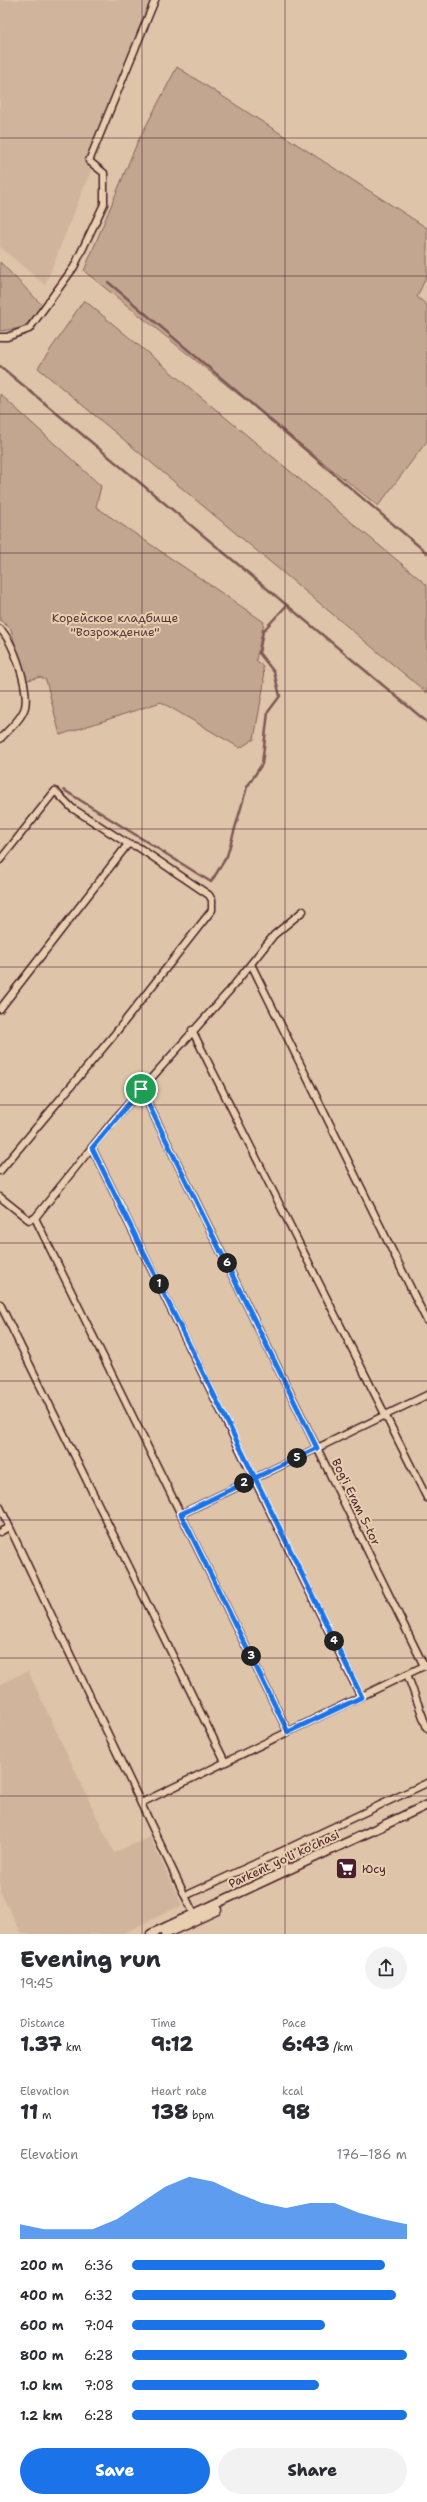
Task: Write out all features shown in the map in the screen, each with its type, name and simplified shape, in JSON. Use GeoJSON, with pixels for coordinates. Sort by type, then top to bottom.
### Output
{"type":"FeatureCollection","features":[{"type":"Feature","properties":{"kind":"street"},"geometry":{"type":"LineString","coordinates":[[0,337],[7,337],[29,329],[74,267],[104,204],[104,173],[89,162],[155,0]]}},
{"type":"Feature","properties":{"kind":"street"},"geometry":{"type":"LineString","coordinates":[[0,629],[8,639],[19,665],[24,686],[24,708],[0,739]]}},
{"type":"Feature","properties":{"kind":"street"},"geometry":{"type":"LineString","coordinates":[[0,860],[54,791],[72,808],[128,844],[138,847],[209,895],[212,900],[212,910],[114,1036],[0,1171]]}},
{"type":"Feature","properties":{"kind":"street"},"geometry":{"type":"LineString","coordinates":[[0,1010],[128,844]]}},
{"type":"Feature","properties":{"kind":"street"},"geometry":{"type":"LineString","coordinates":[[0,1197],[28,1220],[35,1218],[141,1089],[251,964],[274,935],[303,911]]}},
{"type":"Feature","properties":{"kind":"street"},"geometry":{"type":"LineString","coordinates":[[251,964],[427,1321]]}},
{"type":"Feature","properties":{"kind":"street"},"geometry":{"type":"LineString","coordinates":[[192,1030],[427,1498]]}},
{"type":"Feature","properties":{"kind":"street","name":"Bog'i Eram 5-tor"},"geometry":{"type":"LineString","coordinates":[[141,1089],[426,1666]]}},
{"type":"Feature","properties":{"kind":"street"},"geometry":{"type":"LineString","coordinates":[[92,1148],[362,1697]]}},
{"type":"Feature","properties":{"kind":"street"},"geometry":{"type":"LineString","coordinates":[[35,1218],[288,1732]]}},
{"type":"Feature","properties":{"kind":"street"},"geometry":{"type":"LineString","coordinates":[[0,1304],[225,1762]]}},
{"type":"Feature","properties":{"kind":"street"},"geometry":{"type":"LineString","coordinates":[[181,1514],[427,1395]]}},
{"type":"Feature","properties":{"kind":"street"},"geometry":{"type":"LineString","coordinates":[[0,1507],[195,1917]]}},
{"type":"Feature","properties":{"kind":"street"},"geometry":{"type":"LineString","coordinates":[[0,1532],[9,1527]]}},
{"type":"Feature","properties":{"kind":"street"},"geometry":{"type":"LineString","coordinates":[[141,1803],[426,1666]]}},
{"type":"Feature","properties":{"kind":"street"},"geometry":{"type":"LineString","coordinates":[[407,1674],[424,1708],[427,1728]]}},
{"type":"Feature","properties":{"kind":"street"},"geometry":{"type":"LineString","coordinates":[[185,1896],[427,1783]]}},
{"type":"Feature","properties":{"kind":"street","name":"Parkent yo'li ko'chasi"},"geometry":{"type":"LineString","coordinates":[[166,1934],[195,1917],[287,1871],[427,1805]]}},
{"type":"Feature","properties":{"kind":"street","name":"Parkent yo'li ko'chasi"},"geometry":{"type":"LineString","coordinates":[[151,1934],[195,1917],[427,1810]]}},
{"type":"Feature","properties":{"kind":"street"},"geometry":{"type":"LineString","coordinates":[[278,1853],[287,1871]]}},
{"type":"Feature","properties":{"kind":"shaded area"},"geometry":{"type":"Polygon","coordinates":[[[0,0],[159,0],[45,285],[0,247],[0,0]]]}},
{"type":"Feature","properties":{"kind":"shaded area"},"geometry":{"type":"Polygon","coordinates":[[[28,1671],[114,1853],[150,1837],[182,1905],[122,1934],[22,1934],[0,1892],[0,1684],[28,1671]]]}},
{"type":"Feature","properties":{"kind":"green space"},"geometry":{"type":"Polygon","coordinates":[[[177,67],[427,228],[427,275],[417,297],[427,305],[427,441],[378,506],[84,271],[137,143],[177,67]]]}},
{"type":"Feature","properties":{"kind":"green space"},"geometry":{"type":"Polygon","coordinates":[[[0,262],[44,307],[22,328],[0,331],[0,262]]]}},
{"type":"Feature","properties":{"kind":"green space"},"geometry":{"type":"Polygon","coordinates":[[[84,300],[427,585],[427,693],[38,368],[84,300]]]}},
{"type":"Feature","properties":{"kind":"green space","name":"Корейское кладбище \"Возрождение\""},"geometry":{"type":"Polygon","coordinates":[[[0,394],[101,486],[96,507],[264,622],[256,660],[263,667],[264,683],[254,739],[240,748],[161,702],[60,735],[46,680],[40,677],[25,681],[11,629],[0,620],[0,394]]]}},
{"type":"Feature","properties":{"kind":"waterway"},"geometry":{"type":"LineString","coordinates":[[108,282],[427,553]]}},
{"type":"Feature","properties":{"kind":"waterway"},"geometry":{"type":"LineString","coordinates":[[0,366],[427,722]]}},
{"type":"Feature","properties":{"kind":"waterway"},"geometry":{"type":"LineString","coordinates":[[64,790],[211,882],[227,856],[247,787],[262,764],[268,712],[280,696],[274,672],[259,653],[263,631],[287,605]]}},
{"type":"Feature","properties":{"kind":"place","name":"Юсу"},"geometry":{"type":"Point","coordinates":[347,1869]}},
{"type":"Feature","properties":{"kind":"route"},"geometry":{"type":"LineString","coordinates":[[141,1089],[112,1121],[92,1148],[255,1478],[181,1514],[288,1732],[362,1697],[255,1478],[317,1448],[141,1089]]}}]}
